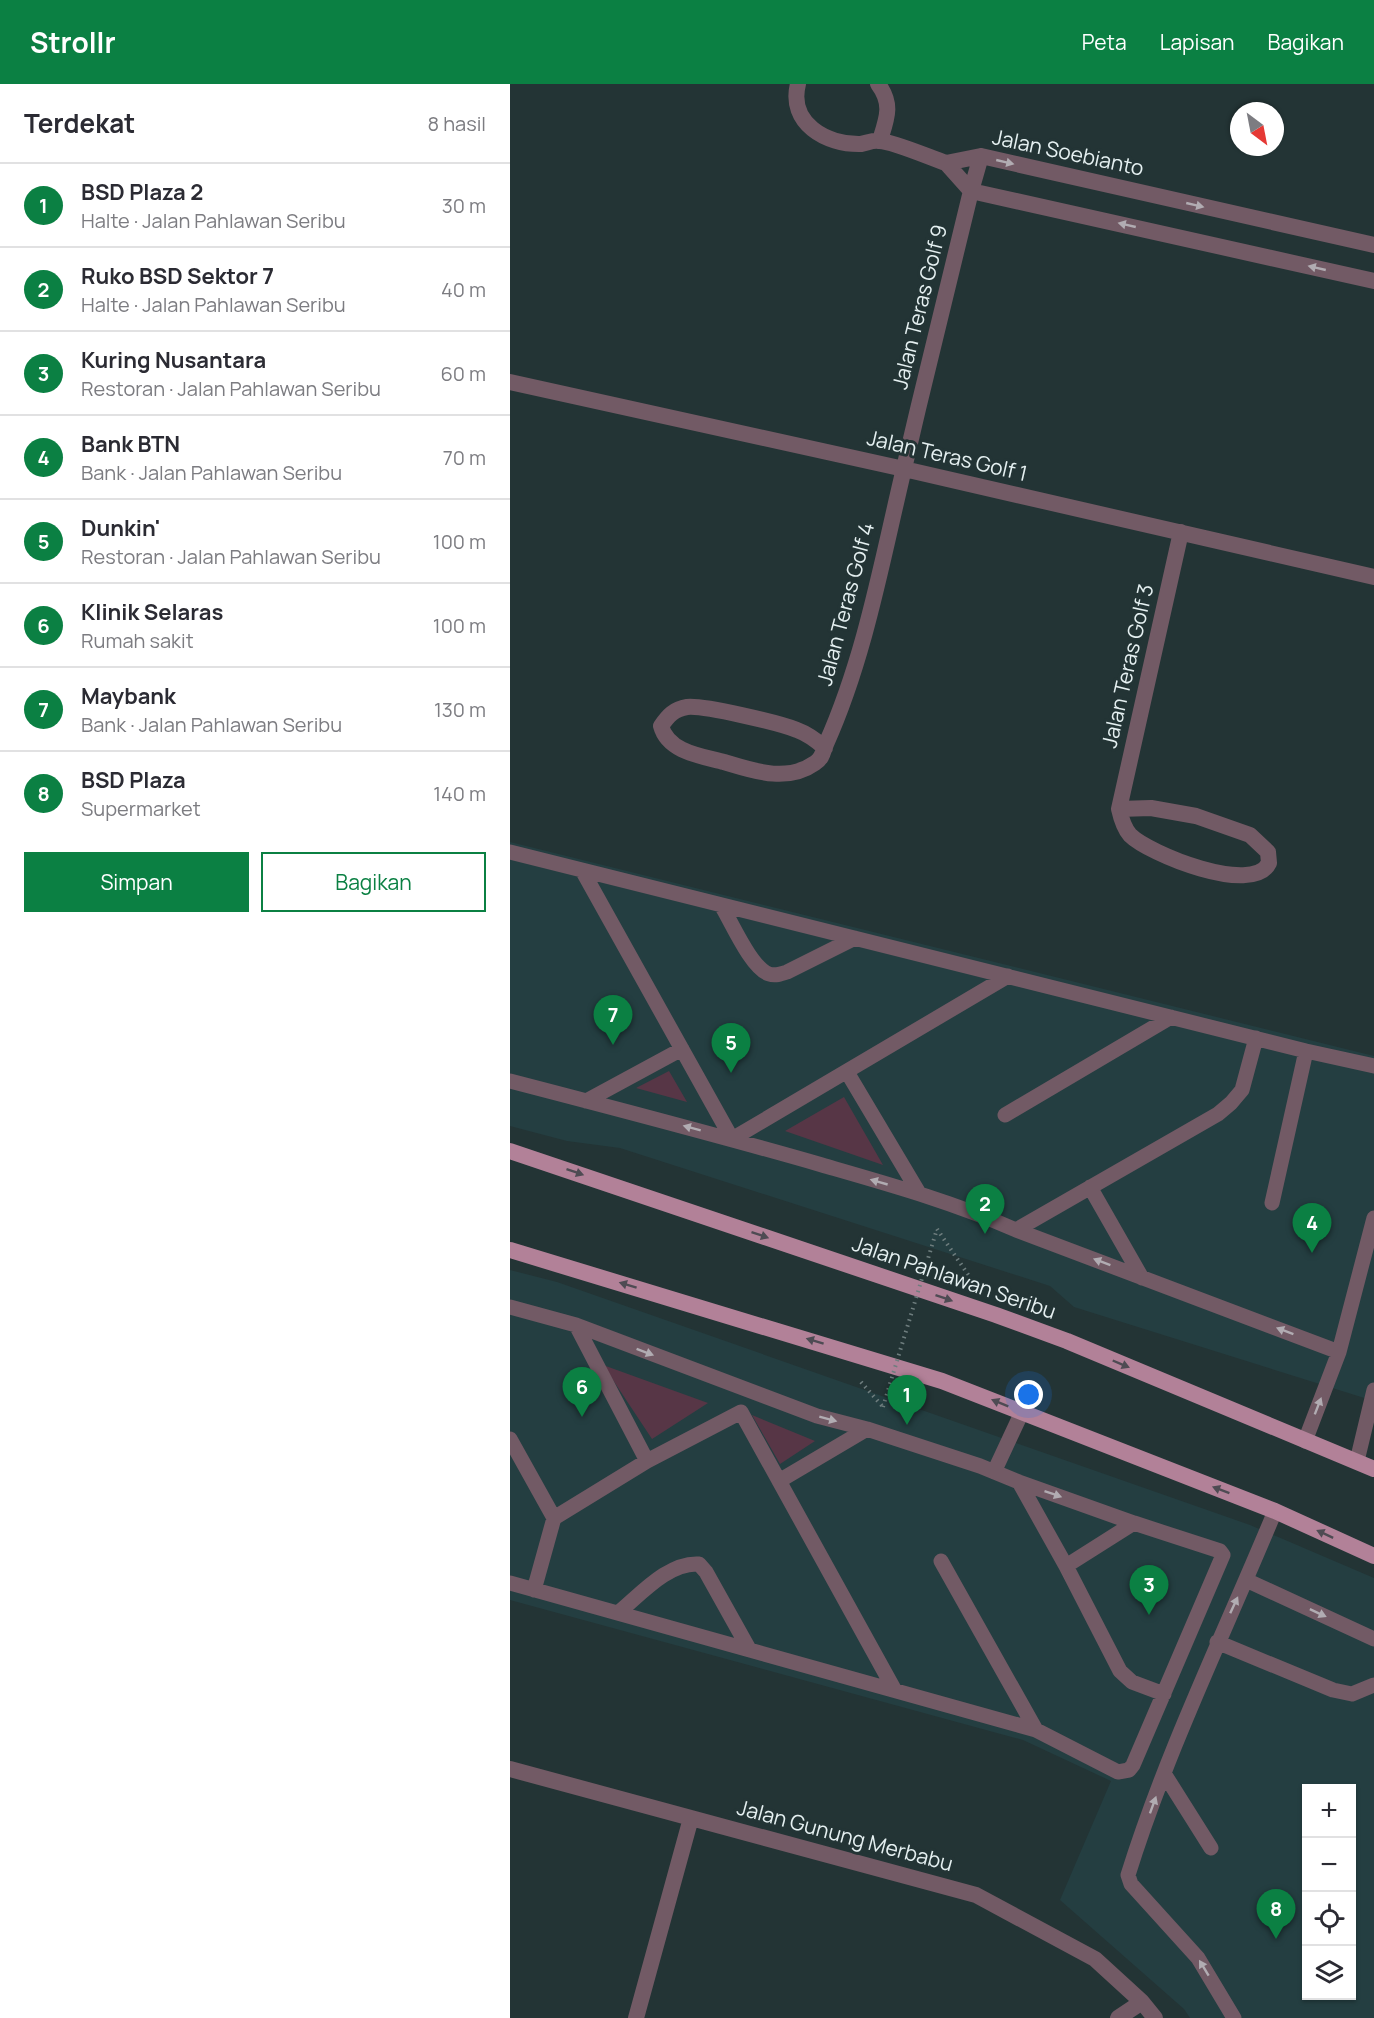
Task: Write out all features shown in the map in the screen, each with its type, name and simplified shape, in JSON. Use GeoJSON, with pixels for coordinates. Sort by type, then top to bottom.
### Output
{"type":"FeatureCollection","features":[{"type":"Feature","properties":{"kind":"main road","name":"Jalan Pahlawan Seribu"},"geometry":{"type":"LineString","coordinates":[[510,1151],[1068,1341],[1374,1469]]}},
{"type":"Feature","properties":{"kind":"main road"},"geometry":{"type":"LineString","coordinates":[[510,1250],[931,1377],[1275,1511],[1374,1556]]}},
{"type":"Feature","properties":{"kind":"street"},"geometry":{"type":"LineString","coordinates":[[798,84],[795,97],[799,115],[810,127],[828,138],[860,144],[880,141],[946,163],[971,190],[1374,281]]}},
{"type":"Feature","properties":{"kind":"street"},"geometry":{"type":"LineString","coordinates":[[878,84],[886,95],[888,115],[880,141]]}},
{"type":"Feature","properties":{"kind":"street","name":"Jalan Soebianto"},"geometry":{"type":"LineString","coordinates":[[946,163],[981,156],[1374,245]]}},
{"type":"Feature","properties":{"kind":"street","name":"Jalan Teras Golf 9"},"geometry":{"type":"LineString","coordinates":[[904,469],[981,156]]}},
{"type":"Feature","properties":{"kind":"street","name":"Jalan Teras Golf 1"},"geometry":{"type":"LineString","coordinates":[[510,382],[904,469],[1374,577]]}},
{"type":"Feature","properties":{"kind":"street","name":"Jalan Teras Golf 4"},"geometry":{"type":"LineString","coordinates":[[825,748],[812,737],[795,729],[702,707],[686,707],[677,710],[669,714],[661,726],[663,735],[674,746],[696,755],[765,774],[795,774],[817,763],[823,754],[838,719],[869,618],[904,469]]}},
{"type":"Feature","properties":{"kind":"street","name":"Jalan Teras Golf 3"},"geometry":{"type":"LineString","coordinates":[[1119,809],[1181,532]]}},
{"type":"Feature","properties":{"kind":"street"},"geometry":{"type":"LineString","coordinates":[[1151,808],[1197,816],[1250,835],[1268,852],[1269,863],[1261,873],[1249,876],[1230,876],[1161,855],[1143,846],[1128,833],[1119,809],[1151,808]]}},
{"type":"Feature","properties":{"kind":"street","name":"Jalan Gunung Merbabu"},"geometry":{"type":"LineString","coordinates":[[510,1769],[976,1895],[1095,1959],[1142,2002],[1155,2018]]}},
{"type":"Feature","properties":{"kind":"street"},"geometry":{"type":"LineString","coordinates":[[636,2018],[691,1818]]}},
{"type":"Feature","properties":{"kind":"street"},"geometry":{"type":"LineString","coordinates":[[1118,2018],[1142,2002]]}},
{"type":"Feature","properties":{"kind":"lane"},"geometry":{"type":"LineString","coordinates":[[510,852],[1374,1066]]}},
{"type":"Feature","properties":{"kind":"lane"},"geometry":{"type":"LineString","coordinates":[[582,870],[732,1139]]}},
{"type":"Feature","properties":{"kind":"lane"},"geometry":{"type":"LineString","coordinates":[[721,905],[756,965],[768,974],[778,975],[787,972],[855,938]]}},
{"type":"Feature","properties":{"kind":"lane"},"geometry":{"type":"LineString","coordinates":[[732,1139],[1008,976]]}},
{"type":"Feature","properties":{"kind":"lane"},"geometry":{"type":"LineString","coordinates":[[1005,1115],[1171,1017]]}},
{"type":"Feature","properties":{"kind":"lane"},"geometry":{"type":"LineString","coordinates":[[1016,1230],[1218,1114],[1242,1090],[1256,1038]]}},
{"type":"Feature","properties":{"kind":"lane"},"geometry":{"type":"LineString","coordinates":[[586,1101],[682,1049]]}},
{"type":"Feature","properties":{"kind":"lane"},"geometry":{"type":"LineString","coordinates":[[1272,1203],[1306,1051]]}},
{"type":"Feature","properties":{"kind":"lane"},"geometry":{"type":"LineString","coordinates":[[847,1072],[919,1193]]}},
{"type":"Feature","properties":{"kind":"lane"},"geometry":{"type":"LineString","coordinates":[[510,1081],[732,1139],[919,1193],[988,1217],[1016,1230],[1339,1352]]}},
{"type":"Feature","properties":{"kind":"lane"},"geometry":{"type":"LineString","coordinates":[[1090,1187],[1142,1278]]}},
{"type":"Feature","properties":{"kind":"lane"},"geometry":{"type":"LineString","coordinates":[[1305,1441],[1339,1352],[1374,1218]]}},
{"type":"Feature","properties":{"kind":"lane"},"geometry":{"type":"LineString","coordinates":[[510,1307],[576,1325],[817,1416],[867,1429],[994,1472],[1134,1523],[1220,1551],[1223,1555],[1133,1766],[1118,1772],[1036,1730],[510,1583]]}},
{"type":"Feature","properties":{"kind":"lane"},"geometry":{"type":"LineString","coordinates":[[576,1325],[647,1461]]}},
{"type":"Feature","properties":{"kind":"lane"},"geometry":{"type":"LineString","coordinates":[[1357,1461],[1374,1390]]}},
{"type":"Feature","properties":{"kind":"lane"},"geometry":{"type":"LineString","coordinates":[[534,1590],[554,1518],[647,1461],[741,1412],[748,1391]]}},
{"type":"Feature","properties":{"kind":"lane"},"geometry":{"type":"LineString","coordinates":[[741,1412],[894,1689]]}},
{"type":"Feature","properties":{"kind":"lane"},"geometry":{"type":"LineString","coordinates":[[994,1472],[1022,1412]]}},
{"type":"Feature","properties":{"kind":"lane"},"geometry":{"type":"LineString","coordinates":[[779,1481],[867,1429]]}},
{"type":"Feature","properties":{"kind":"lane"},"geometry":{"type":"LineString","coordinates":[[510,1439],[554,1518]]}},
{"type":"Feature","properties":{"kind":"lane"},"geometry":{"type":"LineString","coordinates":[[1018,1482],[1066,1566],[1120,1671],[1132,1682],[1164,1694]]}},
{"type":"Feature","properties":{"kind":"lane"},"geometry":{"type":"LineString","coordinates":[[1234,2018],[1198,1958],[1129,1880],[1131,1866],[1217,1642],[1275,1511]]}},
{"type":"Feature","properties":{"kind":"lane"},"geometry":{"type":"LineString","coordinates":[[1066,1566],[1134,1523]]}},
{"type":"Feature","properties":{"kind":"lane"},"geometry":{"type":"LineString","coordinates":[[941,1561],[1036,1730]]}},
{"type":"Feature","properties":{"kind":"lane"},"geometry":{"type":"LineString","coordinates":[[618,1613],[661,1577],[682,1566],[699,1564],[706,1572],[749,1649]]}},
{"type":"Feature","properties":{"kind":"lane"},"geometry":{"type":"LineString","coordinates":[[1246,1580],[1374,1640]]}},
{"type":"Feature","properties":{"kind":"lane"},"geometry":{"type":"LineString","coordinates":[[1217,1642],[1332,1690],[1352,1694],[1374,1685]]}},
{"type":"Feature","properties":{"kind":"lane"},"geometry":{"type":"LineString","coordinates":[[1165,1775],[1211,1848]]}},
{"type":"Feature","properties":{"kind":"path"},"geometry":{"type":"LineString","coordinates":[[883,1407],[936,1229],[996,1315]]}},
{"type":"Feature","properties":{"kind":"shaded area"},"geometry":{"type":"Polygon","coordinates":[[[510,842],[1374,1056],[1374,1401],[1074,1307],[1050,1286],[620,1148],[567,1141],[510,1126],[510,842]]]}},
{"type":"Feature","properties":{"kind":"shaded area"},"geometry":{"type":"Polygon","coordinates":[[[669,1071],[687,1102],[636,1088],[669,1071]]]}},
{"type":"Feature","properties":{"kind":"shaded area"},"geometry":{"type":"Polygon","coordinates":[[[844,1097],[883,1165],[785,1131],[844,1097]]]}},
{"type":"Feature","properties":{"kind":"shaded area"},"geometry":{"type":"Polygon","coordinates":[[[510,1270],[557,1282],[1250,1525],[1374,1578],[1374,2018],[1190,2018],[1184,2009],[1060,1900],[1111,1781],[1023,1740],[510,1600],[510,1270]]]}},
{"type":"Feature","properties":{"kind":"shaded area"},"geometry":{"type":"Polygon","coordinates":[[[603,1365],[708,1403],[652,1439],[603,1365]]]}},
{"type":"Feature","properties":{"kind":"shaded area"},"geometry":{"type":"Polygon","coordinates":[[[752,1415],[815,1441],[780,1464],[752,1415]]]}},
{"type":"Feature","properties":{"kind":"place","name":"Maybank"},"geometry":{"type":"Point","coordinates":[613,1045]}},
{"type":"Feature","properties":{"kind":"place","name":"Dunkin'"},"geometry":{"type":"Point","coordinates":[731,1073]}},
{"type":"Feature","properties":{"kind":"place","name":"Ruko BSD Sektor 7"},"geometry":{"type":"Point","coordinates":[985,1234]}},
{"type":"Feature","properties":{"kind":"place","name":"Bank BTN"},"geometry":{"type":"Point","coordinates":[1312,1253]}},
{"type":"Feature","properties":{"kind":"place","name":"Klinik Selaras"},"geometry":{"type":"Point","coordinates":[582,1417]}},
{"type":"Feature","properties":{"kind":"place","name":"BSD Plaza 2"},"geometry":{"type":"Point","coordinates":[907,1425]}},
{"type":"Feature","properties":{"kind":"place","name":"Kuring Nusantara"},"geometry":{"type":"Point","coordinates":[1149,1615]}},
{"type":"Feature","properties":{"kind":"place","name":"BSD Plaza"},"geometry":{"type":"Point","coordinates":[1276,1939]}}]}
